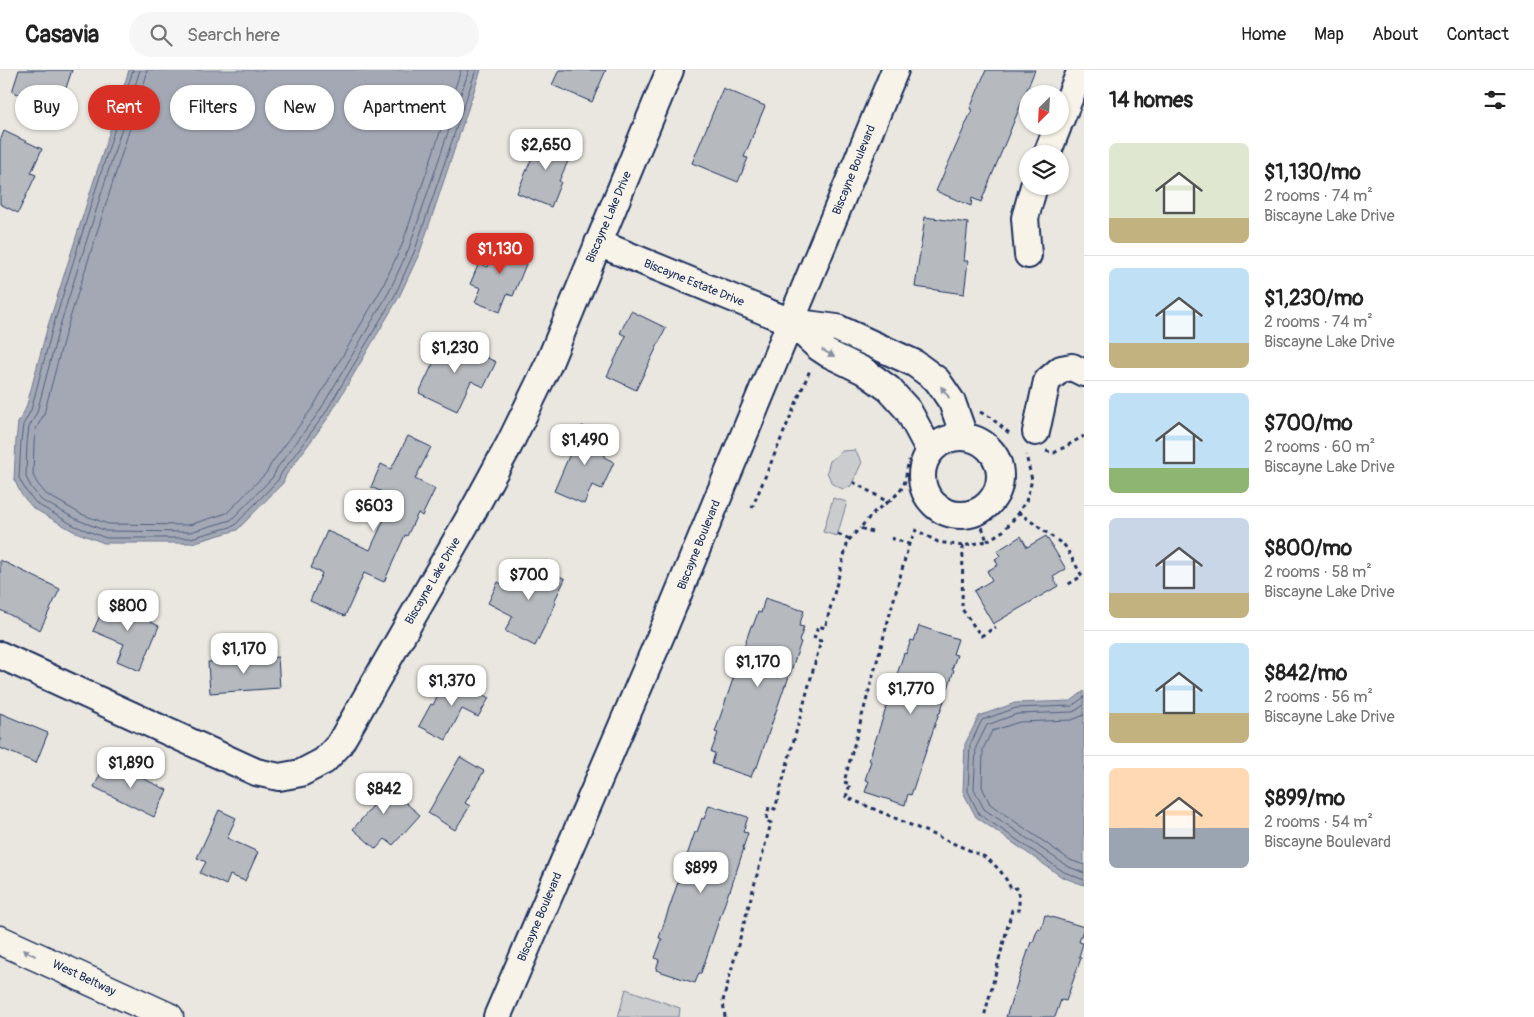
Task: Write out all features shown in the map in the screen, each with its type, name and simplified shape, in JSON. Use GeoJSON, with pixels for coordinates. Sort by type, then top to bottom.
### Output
{"type":"FeatureCollection","features":[{"type":"Feature","properties":{"kind":"highway","name":"West Beltway"},"geometry":{"type":"LineString","coordinates":[[0,940],[168,1017]]}},
{"type":"Feature","properties":{"kind":"street","name":"Biscayne Lake Drive"},"geometry":{"type":"LineString","coordinates":[[0,655],[256,772],[279,776],[301,772],[324,761],[339,745],[510,445],[549,363],[670,70]]}},
{"type":"Feature","properties":{"kind":"street","name":"Biscayne Boulevard"},"geometry":{"type":"LineString","coordinates":[[497,1017],[668,620],[895,70]]}},
{"type":"Feature","properties":{"kind":"street"},"geometry":{"type":"LineString","coordinates":[[1069,99],[1081,70]]}},
{"type":"Feature","properties":{"kind":"street"},"geometry":{"type":"LineString","coordinates":[[1028,255],[1025,218],[1031,195]]}},
{"type":"Feature","properties":{"kind":"street","name":"Biscayne Estate Drive"},"geometry":{"type":"LineString","coordinates":[[598,243],[791,322]]}},
{"type":"Feature","properties":{"kind":"street"},"geometry":{"type":"LineString","coordinates":[[791,322],[837,328],[914,363],[936,380],[952,402],[964,436]]}},
{"type":"Feature","properties":{"kind":"street"},"geometry":{"type":"LineString","coordinates":[[791,322],[818,347],[864,371],[889,389],[908,410],[920,454],[924,462],[922,474],[923,487],[929,499],[939,508],[951,514],[964,515],[977,512],[988,505],[996,494],[1001,482],[1000,468],[996,456],[987,446],[976,439],[964,436],[951,437],[920,454]]}},
{"type":"Feature","properties":{"kind":"street"},"geometry":{"type":"LineString","coordinates":[[1033,449],[1047,381],[1061,369],[1072,367],[1084,373]]}},
{"type":"Feature","properties":{"kind":"path"},"geometry":{"type":"LineString","coordinates":[[752,508],[811,369]]}},
{"type":"Feature","properties":{"kind":"path"},"geometry":{"type":"LineString","coordinates":[[984,1017],[1012,910],[1018,910],[1019,898],[1017,888],[1011,889],[1005,876],[985,857],[846,797],[850,784],[844,782],[908,544],[916,530],[938,542],[963,546],[987,541],[1003,531],[1026,501],[1032,480],[1033,449],[1054,453],[1084,436]]}},
{"type":"Feature","properties":{"kind":"path"},"geometry":{"type":"LineString","coordinates":[[725,1017],[723,1001],[771,823],[766,821],[769,807],[775,808],[821,641],[814,639],[818,626],[824,628],[848,541],[875,511],[900,492],[920,454]]}},
{"type":"Feature","properties":{"kind":"path"},"geometry":{"type":"LineString","coordinates":[[853,482],[888,502]]}},
{"type":"Feature","properties":{"kind":"path"},"geometry":{"type":"LineString","coordinates":[[977,512],[987,541]]}},
{"type":"Feature","properties":{"kind":"path"},"geometry":{"type":"LineString","coordinates":[[1018,512],[1065,546],[1082,576],[1067,585]]}},
{"type":"Feature","properties":{"kind":"path"},"geometry":{"type":"LineString","coordinates":[[860,528],[872,532]]}},
{"type":"Feature","properties":{"kind":"path"},"geometry":{"type":"LineString","coordinates":[[838,534],[850,539]]}},
{"type":"Feature","properties":{"kind":"path"},"geometry":{"type":"LineString","coordinates":[[891,538],[908,544]]}},
{"type":"Feature","properties":{"kind":"path"},"geometry":{"type":"LineString","coordinates":[[963,546],[962,609],[981,636],[996,627]]}},
{"type":"Feature","properties":{"kind":"shaded area"},"geometry":{"type":"Polygon","coordinates":[[[855,450],[862,462],[851,486],[843,489],[832,484],[827,472],[830,461],[842,451],[855,450]]]}},
{"type":"Feature","properties":{"kind":"shaded area"},"geometry":{"type":"Polygon","coordinates":[[[833,498],[847,502],[837,536],[823,532],[833,498]]]}},
{"type":"Feature","properties":{"kind":"shaded area"},"geometry":{"type":"Polygon","coordinates":[[[626,989],[680,1008],[679,1017],[618,1017],[626,989]]]}},
{"type":"Feature","properties":{"kind":"water"},"geometry":{"type":"Polygon","coordinates":[[[129,70],[481,70],[464,121],[464,85],[344,85],[344,130],[461,130],[420,252],[399,297],[328,418],[286,475],[283,483],[237,530],[192,543],[104,543],[73,531],[33,508],[21,494],[14,479],[18,423],[26,408],[47,329],[110,130],[160,130],[160,85],[124,85],[129,70]]]}},
{"type":"Feature","properties":{"kind":"water"},"geometry":{"type":"Polygon","coordinates":[[[1084,691],[1084,885],[1062,877],[976,817],[963,792],[965,744],[979,716],[1015,703],[1071,701],[1084,691]]]}},
{"type":"Feature","properties":{"kind":"building"},"geometry":{"type":"Polygon","coordinates":[[[19,70],[72,70],[67,85],[15,85],[15,93],[12,92],[19,70]]]}},
{"type":"Feature","properties":{"kind":"building"},"geometry":{"type":"Polygon","coordinates":[[[559,70],[606,70],[592,102],[552,85],[559,70]]]}},
{"type":"Feature","properties":{"kind":"building"},"geometry":{"type":"Polygon","coordinates":[[[986,70],[1035,70],[1029,85],[1019,85],[1019,109],[981,202],[972,198],[971,206],[936,191],[972,110],[970,109],[986,70]]]}},
{"type":"Feature","properties":{"kind":"building"},"geometry":{"type":"Polygon","coordinates":[[[723,88],[765,106],[744,157],[748,158],[738,182],[692,163],[723,88]]]}},
{"type":"Feature","properties":{"kind":"building"},"geometry":{"type":"Polygon","coordinates":[[[4,131],[42,149],[31,173],[36,175],[18,213],[0,204],[0,141],[4,131]]]}},
{"type":"Feature","properties":{"kind":"building"},"geometry":{"type":"Polygon","coordinates":[[[542,134],[574,148],[559,181],[561,182],[551,207],[517,193],[542,134]]]}},
{"type":"Feature","properties":{"kind":"building"},"geometry":{"type":"Polygon","coordinates":[[[925,217],[968,223],[964,261],[968,261],[964,294],[915,287],[925,217]]]}},
{"type":"Feature","properties":{"kind":"building"},"geometry":{"type":"Polygon","coordinates":[[[500,240],[531,252],[513,296],[507,294],[500,312],[475,302],[481,288],[470,284],[479,263],[488,267],[500,240]]]}},
{"type":"Feature","properties":{"kind":"building"},"geometry":{"type":"Polygon","coordinates":[[[631,311],[666,328],[636,390],[607,376],[626,336],[620,333],[631,311]]]}},
{"type":"Feature","properties":{"kind":"building"},"geometry":{"type":"Polygon","coordinates":[[[445,338],[496,362],[484,387],[471,381],[457,411],[419,393],[445,338]]]}},
{"type":"Feature","properties":{"kind":"building"},"geometry":{"type":"Polygon","coordinates":[[[582,426],[612,439],[604,457],[614,462],[602,489],[592,485],[584,504],[554,491],[582,426]]]}},
{"type":"Feature","properties":{"kind":"building"},"geometry":{"type":"Polygon","coordinates":[[[408,436],[431,447],[415,479],[435,489],[422,516],[418,513],[407,536],[405,535],[384,582],[364,573],[345,616],[310,601],[322,573],[311,568],[327,531],[370,550],[387,513],[378,510],[386,494],[371,487],[381,464],[391,469],[408,436]]]}},
{"type":"Feature","properties":{"kind":"building"},"geometry":{"type":"Polygon","coordinates":[[[1021,536],[1027,547],[1046,536],[1066,569],[1053,577],[1058,586],[993,624],[974,591],[992,580],[987,571],[998,565],[995,559],[1000,556],[997,551],[1021,536]]]}},
{"type":"Feature","properties":{"kind":"building"},"geometry":{"type":"Polygon","coordinates":[[[526,559],[565,579],[554,602],[556,603],[535,646],[505,631],[513,616],[488,603],[498,582],[511,589],[526,559]]]}},
{"type":"Feature","properties":{"kind":"building"},"geometry":{"type":"Polygon","coordinates":[[[0,560],[60,589],[40,630],[0,610],[0,560]]]}},
{"type":"Feature","properties":{"kind":"building"},"geometry":{"type":"Polygon","coordinates":[[[765,598],[804,611],[799,626],[804,627],[799,641],[801,642],[786,685],[757,767],[755,767],[751,777],[712,764],[715,753],[711,752],[718,733],[715,732],[751,626],[753,626],[758,612],[761,613],[765,598]]]}},
{"type":"Feature","properties":{"kind":"building"},"geometry":{"type":"Polygon","coordinates":[[[106,602],[128,611],[131,604],[152,613],[149,621],[159,626],[140,671],[117,661],[124,644],[93,631],[106,602]]]}},
{"type":"Feature","properties":{"kind":"building"},"geometry":{"type":"Polygon","coordinates":[[[919,626],[958,639],[953,654],[957,655],[940,713],[911,795],[908,794],[905,805],[865,792],[869,781],[865,780],[871,761],[869,760],[904,653],[906,654],[911,640],[914,641],[919,626]]]}},
{"type":"Feature","properties":{"kind":"building"},"geometry":{"type":"Polygon","coordinates":[[[278,657],[280,688],[210,693],[208,662],[278,657]]]}},
{"type":"Feature","properties":{"kind":"building"},"geometry":{"type":"Polygon","coordinates":[[[448,676],[489,698],[478,717],[462,709],[446,740],[419,726],[431,704],[433,705],[448,676]]]}},
{"type":"Feature","properties":{"kind":"building"},"geometry":{"type":"Polygon","coordinates":[[[0,713],[48,733],[36,763],[0,748],[0,713]]]}},
{"type":"Feature","properties":{"kind":"building"},"geometry":{"type":"Polygon","coordinates":[[[460,757],[484,771],[465,803],[470,806],[455,830],[428,813],[460,757]]]}},
{"type":"Feature","properties":{"kind":"building"},"geometry":{"type":"Polygon","coordinates":[[[107,761],[167,790],[154,817],[94,787],[107,761]]]}},
{"type":"Feature","properties":{"kind":"building"},"geometry":{"type":"Polygon","coordinates":[[[373,775],[420,815],[393,845],[385,839],[376,849],[353,829],[372,807],[357,794],[373,775]]]}},
{"type":"Feature","properties":{"kind":"building"},"geometry":{"type":"Polygon","coordinates":[[[709,805],[748,817],[743,832],[748,833],[730,891],[701,973],[699,973],[695,983],[656,970],[659,960],[655,958],[662,939],[659,938],[695,832],[697,832],[702,818],[704,819],[709,805]]]}},
{"type":"Feature","properties":{"kind":"building"},"geometry":{"type":"Polygon","coordinates":[[[219,810],[236,818],[227,838],[258,852],[245,881],[230,875],[226,885],[200,873],[206,862],[197,858],[219,810]]]}},
{"type":"Feature","properties":{"kind":"building"},"geometry":{"type":"Polygon","coordinates":[[[1045,915],[1084,927],[1079,942],[1083,943],[1079,957],[1081,958],[1066,1001],[1061,1000],[1055,1017],[1006,1017],[1031,942],[1033,942],[1038,928],[1041,929],[1045,915]]]}}]}
